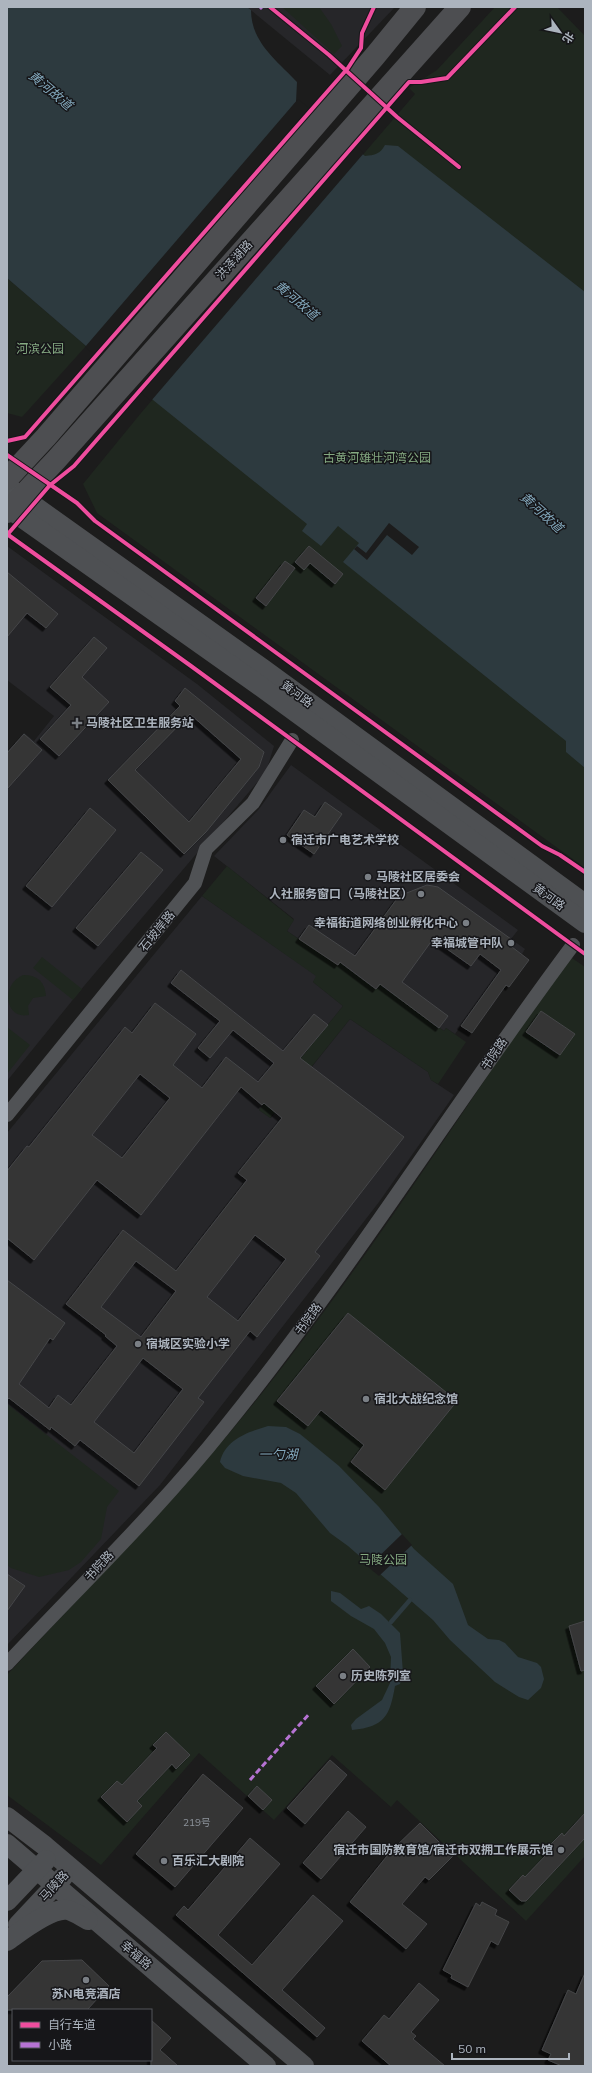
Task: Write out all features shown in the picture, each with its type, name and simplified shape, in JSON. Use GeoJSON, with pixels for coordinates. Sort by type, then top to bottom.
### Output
{"type":"FeatureCollection","features":[{"type":"Feature","properties":{"kind":"main road"},"geometry":{"type":"LineString","coordinates":[[7,479],[38,446],[375,56],[415,7]]}},
{"type":"Feature","properties":{"kind":"main road","name":"洪泽湖路"},"geometry":{"type":"LineString","coordinates":[[11,502],[56,460],[460,7]]}},
{"type":"Feature","properties":{"kind":"main road","name":"黄河路"},"geometry":{"type":"LineString","coordinates":[[11,502],[585,904]]}},
{"type":"Feature","properties":{"kind":"main road","name":"黄河路"},"geometry":{"type":"LineString","coordinates":[[11,502],[259,686],[585,923]]}},
{"type":"Feature","properties":{"kind":"main road"},"geometry":{"type":"LineString","coordinates":[[7,1817],[52,1852]]}},
{"type":"Feature","properties":{"kind":"main road","name":"幸福路"},"geometry":{"type":"LineString","coordinates":[[7,1844],[266,2066]]}},
{"type":"Feature","properties":{"kind":"main road","name":"马陵路"},"geometry":{"type":"LineString","coordinates":[[7,1901],[52,1852],[71,1868],[7,1937]]}},
{"type":"Feature","properties":{"kind":"main road","name":"幸福路"},"geometry":{"type":"LineString","coordinates":[[71,1868],[304,2066]]}},
{"type":"Feature","properties":{"kind":"main road"},"geometry":{"type":"LineString","coordinates":[[7,1942],[44,1917],[66,1910],[107,1930]]}},
{"type":"Feature","properties":{"kind":"street","name":"石坡岸路"},"geometry":{"type":"LineString","coordinates":[[7,1115],[195,884],[206,849],[253,804],[292,740]]}},
{"type":"Feature","properties":{"kind":"street","name":"书院路"},"geometry":{"type":"LineString","coordinates":[[7,1664],[196,1463],[226,1426],[356,1252],[528,1006],[573,945]]}},
{"type":"Feature","properties":{"kind":"shaded area"},"geometry":{"type":"Polygon","coordinates":[[[247,7],[395,7],[330,75],[247,7]]]}},
{"type":"Feature","properties":{"kind":"shaded area"},"geometry":{"type":"Polygon","coordinates":[[[7,546],[197,684],[274,746],[266,772],[84,986],[7,1081],[7,752],[24,733],[34,741],[54,716],[7,680],[7,546]]]}},
{"type":"Feature","properties":{"kind":"shaded area"},"geometry":{"type":"Polygon","coordinates":[[[291,765],[518,930],[511,939],[525,949],[522,954],[529,960],[509,987],[503,983],[490,985],[455,1034],[446,1028],[444,1031],[380,984],[376,989],[339,963],[338,965],[287,931],[294,919],[214,856],[259,809],[291,765]]]}},
{"type":"Feature","properties":{"kind":"shaded area","name":"宿城区实验小学"},"geometry":{"type":"Polygon","coordinates":[[[202,896],[317,976],[313,982],[343,1006],[259,1110],[271,1118],[350,1019],[428,1072],[431,1080],[454,1095],[379,1202],[160,1485],[7,1645],[7,1133],[202,896]]]}},
{"type":"Feature","properties":{"kind":"green space"},"geometry":{"type":"Polygon","coordinates":[[[282,7],[319,7],[331,24],[342,46],[334,54],[282,7]]]}},
{"type":"Feature","properties":{"kind":"green space","name":"古黄河雄壮河湾公园"},"geometry":{"type":"Polygon","coordinates":[[[495,7],[557,7],[585,36],[585,868],[97,513],[83,484],[141,413],[415,94],[409,88],[437,70],[495,7]]]}},
{"type":"Feature","properties":{"kind":"green space","name":"河滨公园"},"geometry":{"type":"Polygon","coordinates":[[[7,278],[86,346],[22,417],[7,413],[7,278]]]}},
{"type":"Feature","properties":{"kind":"green space"},"geometry":{"type":"Polygon","coordinates":[[[227,866],[294,920],[287,931],[337,965],[340,962],[376,989],[380,984],[444,1031],[446,1028],[466,1042],[438,1084],[431,1080],[428,1072],[350,1019],[270,1118],[259,1110],[343,1006],[313,982],[316,976],[202,896],[227,866]]]}},
{"type":"Feature","properties":{"kind":"green space"},"geometry":{"type":"Polygon","coordinates":[[[42,957],[82,989],[73,1000],[33,968],[42,957]]]}},
{"type":"Feature","properties":{"kind":"green space","name":"马陵公园"},"geometry":{"type":"Polygon","coordinates":[[[572,958],[585,967],[585,1856],[526,1921],[397,1800],[391,1807],[332,1755],[274,1820],[199,1753],[101,1865],[7,1795],[7,1675],[170,1501],[263,1392],[300,1344],[370,1247],[540,998],[572,958]]]}},
{"type":"Feature","properties":{"kind":"green space"},"geometry":{"type":"Polygon","coordinates":[[[23,975],[33,976],[40,980],[44,987],[46,996],[33,998],[28,1006],[29,1015],[21,1015],[15,1012],[10,1007],[8,1001],[8,993],[11,986],[23,975]]]}},
{"type":"Feature","properties":{"kind":"green space"},"geometry":{"type":"Polygon","coordinates":[[[7,1027],[30,1045],[7,1074],[7,1027]]]}},
{"type":"Feature","properties":{"kind":"green space"},"geometry":{"type":"Polygon","coordinates":[[[7,1404],[119,1491],[107,1507],[101,1539],[81,1562],[69,1570],[39,1577],[11,1568],[7,1565],[7,1404]]]}},
{"type":"Feature","properties":{"kind":"water","name":"黄河故道"},"geometry":{"type":"Polygon","coordinates":[[[7,7],[247,7],[251,10],[255,32],[266,50],[297,82],[296,102],[365,156],[377,154],[385,145],[398,146],[585,292],[585,768],[566,752],[566,741],[343,562],[359,543],[338,526],[321,546],[302,531],[307,524],[86,346],[7,278],[7,7]]]}},
{"type":"Feature","properties":{"kind":"water","name":"一勺湖"},"geometry":{"type":"Polygon","coordinates":[[[268,1426],[286,1427],[300,1434],[339,1466],[379,1507],[414,1549],[453,1584],[468,1625],[488,1639],[499,1640],[505,1643],[518,1657],[537,1663],[541,1667],[544,1679],[541,1688],[528,1700],[519,1697],[495,1682],[450,1640],[433,1620],[348,1546],[330,1533],[296,1493],[281,1483],[243,1476],[225,1468],[220,1462],[223,1454],[232,1443],[245,1434],[268,1426]]]}},
{"type":"Feature","properties":{"kind":"water"},"geometry":{"type":"Polygon","coordinates":[[[331,1591],[340,1593],[361,1609],[369,1606],[381,1614],[400,1633],[403,1673],[400,1684],[395,1686],[391,1705],[384,1718],[372,1726],[352,1730],[351,1725],[356,1719],[382,1700],[390,1683],[391,1657],[385,1643],[374,1629],[351,1616],[331,1601],[331,1591]]]}},
{"type":"Feature","properties":{"kind":"pier"},"geometry":{"type":"Polygon","coordinates":[[[298,99],[364,153],[151,401],[85,347],[298,99]]]}},
{"type":"Feature","properties":{"kind":"pier"},"geometry":{"type":"Polygon","coordinates":[[[389,523],[419,547],[412,555],[387,535],[367,560],[354,549],[357,546],[366,553],[389,523]]]}},
{"type":"Feature","properties":{"kind":"pier"},"geometry":{"type":"Polygon","coordinates":[[[402,1534],[412,1545],[379,1576],[368,1567],[402,1534]]]}},
{"type":"Feature","properties":{"kind":"building"},"geometry":{"type":"Polygon","coordinates":[[[309,546],[343,574],[335,584],[310,563],[304,570],[295,562],[309,546]]]}},
{"type":"Feature","properties":{"kind":"building"},"geometry":{"type":"Polygon","coordinates":[[[285,561],[295,568],[266,606],[256,598],[285,561]]]}},
{"type":"Feature","properties":{"kind":"building"},"geometry":{"type":"Polygon","coordinates":[[[7,572],[58,614],[46,628],[27,613],[7,637],[7,572]]]}},
{"type":"Feature","properties":{"kind":"building"},"geometry":{"type":"Polygon","coordinates":[[[94,637],[107,648],[82,677],[109,702],[59,756],[40,739],[71,705],[50,687],[94,637]]]}},
{"type":"Feature","properties":{"kind":"building"},"geometry":{"type":"Polygon","coordinates":[[[185,688],[264,752],[259,767],[206,832],[184,854],[108,780],[180,706],[175,701],[185,688]],[[190,714],[135,770],[189,822],[241,759],[190,714]]]}},
{"type":"Feature","properties":{"kind":"building"},"geometry":{"type":"Polygon","coordinates":[[[24,734],[42,750],[7,789],[7,753],[24,734]]]}},
{"type":"Feature","properties":{"kind":"building"},"geometry":{"type":"Polygon","coordinates":[[[325,802],[342,814],[314,854],[287,835],[304,810],[315,817],[325,802]]]}},
{"type":"Feature","properties":{"kind":"building"},"geometry":{"type":"Polygon","coordinates":[[[90,808],[116,830],[52,907],[26,886],[90,808]]]}},
{"type":"Feature","properties":{"kind":"building"},"geometry":{"type":"Polygon","coordinates":[[[141,852],[163,870],[98,946],[76,928],[141,852]]]}},
{"type":"Feature","properties":{"kind":"building"},"geometry":{"type":"Polygon","coordinates":[[[427,885],[438,887],[511,939],[508,944],[529,960],[509,987],[506,985],[472,1033],[461,1026],[501,970],[480,954],[471,966],[433,939],[402,982],[448,1016],[439,1028],[380,984],[376,989],[340,962],[338,965],[299,939],[309,925],[355,956],[399,896],[427,885]]]}},
{"type":"Feature","properties":{"kind":"building"},"geometry":{"type":"Polygon","coordinates":[[[181,970],[283,1051],[314,1014],[328,1025],[300,1058],[404,1137],[315,1252],[320,1256],[257,1337],[250,1331],[198,1398],[204,1402],[139,1486],[80,1440],[75,1446],[51,1427],[50,1430],[9,1398],[7,1400],[7,1280],[65,1323],[53,1340],[50,1338],[19,1384],[49,1408],[58,1395],[71,1405],[117,1346],[105,1336],[106,1335],[66,1304],[123,1230],[176,1271],[247,1180],[238,1173],[282,1118],[264,1103],[262,1105],[241,1087],[141,1215],[97,1180],[34,1260],[7,1238],[7,1171],[27,1146],[29,1147],[125,1027],[132,1033],[155,1003],[196,1034],[173,1065],[202,1088],[226,1057],[258,1082],[274,1063],[233,1030],[210,1058],[198,1048],[220,1021],[171,983],[181,970]],[[140,1074],[92,1135],[122,1158],[170,1098],[140,1074]],[[255,1235],[207,1297],[238,1321],[286,1259],[255,1235]],[[136,1261],[101,1307],[141,1337],[176,1291],[136,1261]],[[143,1358],[94,1422],[134,1453],[183,1389],[143,1358]]]}},
{"type":"Feature","properties":{"kind":"building"},"geometry":{"type":"Polygon","coordinates":[[[541,1011],[575,1034],[560,1055],[526,1032],[541,1011]]]}},
{"type":"Feature","properties":{"kind":"building"},"geometry":{"type":"Polygon","coordinates":[[[348,1313],[457,1401],[385,1490],[351,1462],[364,1445],[321,1410],[308,1426],[277,1401],[348,1313]]]}},
{"type":"Feature","properties":{"kind":"building"},"geometry":{"type":"Polygon","coordinates":[[[7,1574],[25,1586],[7,1611],[7,1574]]]}},
{"type":"Feature","properties":{"kind":"building"},"geometry":{"type":"Polygon","coordinates":[[[585,1621],[585,1670],[581,1671],[569,1626],[585,1621]]]}},
{"type":"Feature","properties":{"kind":"building"},"geometry":{"type":"Polygon","coordinates":[[[353,1649],[370,1667],[334,1704],[316,1686],[353,1649]]]}},
{"type":"Feature","properties":{"kind":"building"},"geometry":{"type":"Polygon","coordinates":[[[166,1732],[190,1755],[176,1769],[172,1764],[137,1801],[142,1806],[127,1822],[101,1797],[117,1781],[122,1785],[157,1748],[153,1745],[166,1732]]]}},
{"type":"Feature","properties":{"kind":"building"},"geometry":{"type":"Polygon","coordinates":[[[330,1760],[347,1775],[305,1824],[287,1808],[330,1760]]]}},
{"type":"Feature","properties":{"kind":"building"},"geometry":{"type":"Polygon","coordinates":[[[203,1774],[243,1808],[175,1887],[136,1854],[203,1774]]]}},
{"type":"Feature","properties":{"kind":"building"},"geometry":{"type":"Polygon","coordinates":[[[257,1786],[272,1800],[263,1810],[248,1796],[257,1786]]]}},
{"type":"Feature","properties":{"kind":"building"},"geometry":{"type":"Polygon","coordinates":[[[348,1811],[366,1827],[321,1879],[303,1863],[348,1811]]]}},
{"type":"Feature","properties":{"kind":"building"},"geometry":{"type":"Polygon","coordinates":[[[585,1813],[585,1838],[526,1901],[521,1901],[509,1890],[523,1875],[525,1877],[547,1854],[544,1851],[562,1833],[564,1836],[585,1813]]]}},
{"type":"Feature","properties":{"kind":"building"},"geometry":{"type":"Polygon","coordinates":[[[420,1823],[442,1845],[444,1843],[455,1854],[429,1880],[425,1877],[402,1904],[427,1924],[406,1949],[350,1902],[391,1851],[420,1823]]]}},
{"type":"Feature","properties":{"kind":"building"},"geometry":{"type":"Polygon","coordinates":[[[250,1838],[280,1864],[218,1935],[252,1965],[313,1895],[343,1921],[282,1990],[325,2028],[317,2037],[176,1915],[184,1906],[188,1910],[250,1838]]]}},
{"type":"Feature","properties":{"kind":"building"},"geometry":{"type":"Polygon","coordinates":[[[482,1902],[497,1910],[495,1915],[509,1922],[498,1945],[491,1941],[468,1987],[451,1978],[452,1975],[443,1970],[476,1903],[480,1906],[482,1902]]]}},
{"type":"Feature","properties":{"kind":"building"},"geometry":{"type":"Polygon","coordinates":[[[82,1960],[109,1986],[88,2009],[7,2010],[7,1997],[42,1961],[82,1960]]]}},
{"type":"Feature","properties":{"kind":"building"},"geometry":{"type":"Polygon","coordinates":[[[585,1973],[585,2066],[562,2066],[548,2060],[551,2054],[542,2050],[568,1990],[576,1994],[585,1973]]]}},
{"type":"Feature","properties":{"kind":"building"},"geometry":{"type":"Polygon","coordinates":[[[419,1983],[439,2000],[411,2032],[416,2036],[413,2039],[445,2066],[391,2066],[362,2041],[384,2015],[389,2019],[419,1983]]]}},
{"type":"Feature","properties":{"kind":"building"},"geometry":{"type":"Polygon","coordinates":[[[152,2021],[171,2038],[160,2050],[178,2066],[151,2066],[152,2021]]]}},
{"type":"Feature","properties":{"kind":"waterway"},"geometry":{"type":"LineString","coordinates":[[391,1622],[410,1600]]}},
{"type":"Feature","properties":{"kind":"marked path"},"geometry":{"type":"LineString","coordinates":[[250,1780],[310,1713]]}},
{"type":"Feature","properties":{"kind":"cycle path"},"geometry":{"type":"LineString","coordinates":[[270,7],[329,55],[397,117],[459,167]]}},
{"type":"Feature","properties":{"kind":"cycle path"},"geometry":{"type":"LineString","coordinates":[[7,441],[25,437],[348,68],[361,48],[362,33],[374,7]]}},
{"type":"Feature","properties":{"kind":"cycle path"},"geometry":{"type":"LineString","coordinates":[[49,486],[74,466],[409,82],[421,82],[447,78],[515,7]]}},
{"type":"Feature","properties":{"kind":"cycle path"},"geometry":{"type":"LineString","coordinates":[[7,455],[77,503],[95,521],[542,846],[560,855],[585,872]]}},
{"type":"Feature","properties":{"kind":"cycle path"},"geometry":{"type":"LineString","coordinates":[[7,535],[50,485]]}},
{"type":"Feature","properties":{"kind":"cycle path"},"geometry":{"type":"LineString","coordinates":[[7,534],[191,666],[585,954]]}},
{"type":"Feature","properties":{"kind":"place","name":"马陵社区卫生服务站"},"geometry":{"type":"Point","coordinates":[77,723]}},
{"type":"Feature","properties":{"kind":"place","name":"宿迁市广电艺术学校"},"geometry":{"type":"Point","coordinates":[283,840]}},
{"type":"Feature","properties":{"kind":"place","name":"马陵社区居委会"},"geometry":{"type":"Point","coordinates":[368,877]}},
{"type":"Feature","properties":{"kind":"place","name":"人社服务窗口（马陵社区）"},"geometry":{"type":"Point","coordinates":[421,894]}},
{"type":"Feature","properties":{"kind":"place","name":"幸福街道网络创业孵化中心"},"geometry":{"type":"Point","coordinates":[466,923]}},
{"type":"Feature","properties":{"kind":"place","name":"幸福城管中队"},"geometry":{"type":"Point","coordinates":[511,943]}},
{"type":"Feature","properties":{"kind":"place","name":"宿城区实验小学"},"geometry":{"type":"Point","coordinates":[138,1344]}},
{"type":"Feature","properties":{"kind":"place","name":"宿北大战纪念馆"},"geometry":{"type":"Point","coordinates":[366,1399]}},
{"type":"Feature","properties":{"kind":"place","name":"历史陈列室"},"geometry":{"type":"Point","coordinates":[343,1676]}},
{"type":"Feature","properties":{"kind":"place","name":"宿迁市国防教育馆/宿迁市双拥工作展示馆"},"geometry":{"type":"Point","coordinates":[561,1850]}},
{"type":"Feature","properties":{"kind":"place","name":"百乐汇大剧院"},"geometry":{"type":"Point","coordinates":[164,1861]}},
{"type":"Feature","properties":{"kind":"place","name":"苏N电竞酒店"},"geometry":{"type":"Point","coordinates":[86,1980]}}]}
